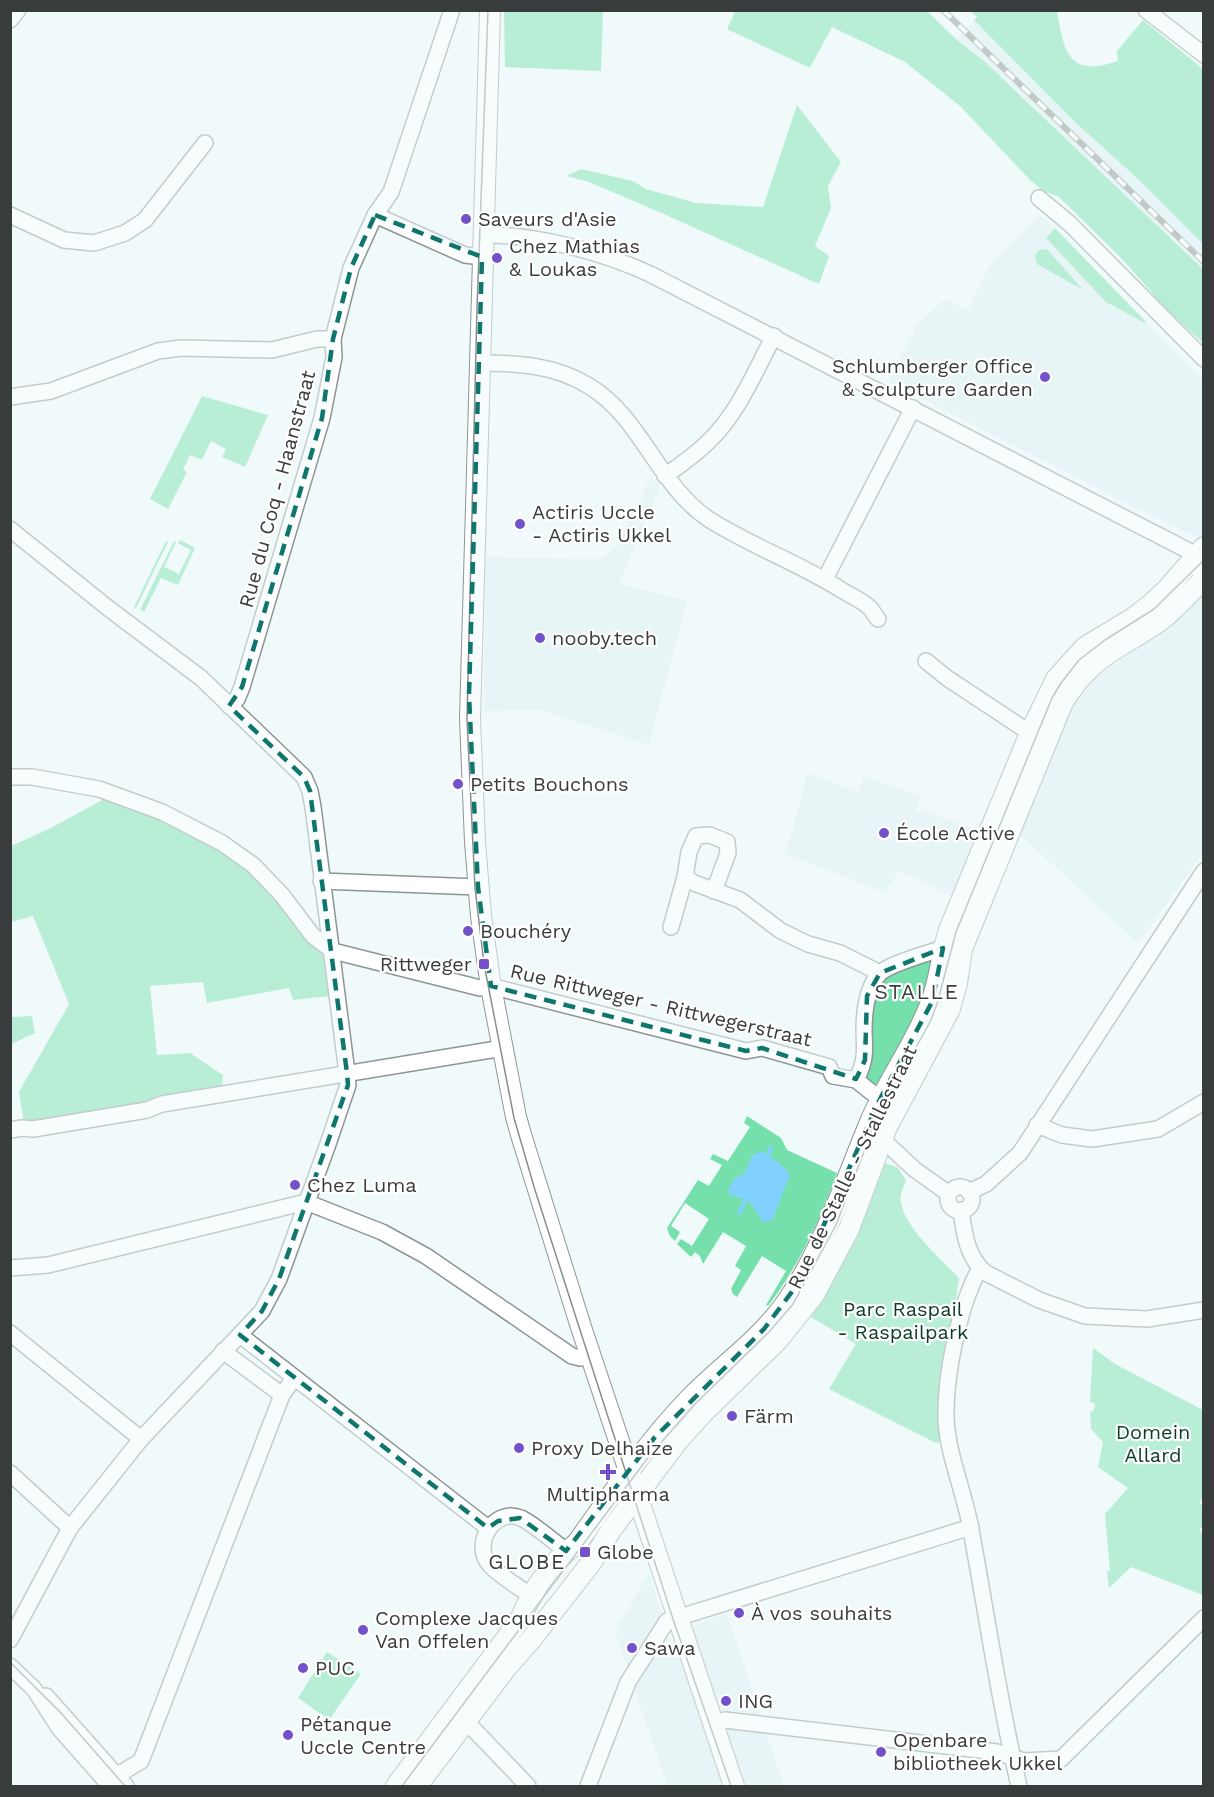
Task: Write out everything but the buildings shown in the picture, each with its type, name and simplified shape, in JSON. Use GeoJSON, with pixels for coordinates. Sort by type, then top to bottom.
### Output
{"type":"FeatureCollection","features":[{"type":"Feature","properties":{"kind":"main road"},"geometry":{"type":"LineString","coordinates":[[490,10],[469,694],[478,887],[491,987],[519,1128],[676,1618],[734,1786]]}},
{"type":"Feature","properties":{"kind":"main road","name":"Rue de Stalle - Stallestraat"},"geometry":{"type":"LineString","coordinates":[[461,1715],[520,1620],[530,1595],[566,1551],[577,1543],[655,1437],[689,1399],[764,1329],[782,1308],[797,1285],[829,1222],[880,1100],[932,1002],[943,948],[1047,695],[1064,668],[1085,647],[1150,605],[1199,552]]}},
{"type":"Feature","properties":{"kind":"main road","name":"Rue de Stalle - Stallestraat"},"geometry":{"type":"LineString","coordinates":[[461,1715],[530,1641],[591,1563],[637,1495],[677,1442],[704,1412],[778,1340],[814,1295],[849,1229],[887,1127],[950,1009],[962,949],[1063,702],[1078,679],[1096,661],[1163,619],[1202,580]]}},
{"type":"Feature","properties":{"kind":"main road"},"geometry":{"type":"LineString","coordinates":[[396,1786],[461,1715]]}},
{"type":"Feature","properties":{"kind":"main road"},"geometry":{"type":"LineString","coordinates":[[417,1786],[461,1715]]}},
{"type":"Feature","properties":{"kind":"street","name":"Rue du Coq - Haanstraat"},"geometry":{"type":"LineString","coordinates":[[229,706],[237,699],[242,687],[322,418],[334,357],[333,339],[351,268],[375,215],[391,192],[452,10]]}},
{"type":"Feature","properties":{"kind":"street"},"geometry":{"type":"LineString","coordinates":[[1146,10],[1203,55]]}},
{"type":"Feature","properties":{"kind":"street"},"geometry":{"type":"LineString","coordinates":[[10,215],[64,240],[94,243],[125,233],[146,220],[205,142]]}},
{"type":"Feature","properties":{"kind":"street"},"geometry":{"type":"LineString","coordinates":[[1038,198],[1070,224],[1203,360]]}},
{"type":"Feature","properties":{"kind":"street"},"geometry":{"type":"LineString","coordinates":[[375,215],[465,255],[482,257]]}},
{"type":"Feature","properties":{"kind":"street"},"geometry":{"type":"LineString","coordinates":[[483,235],[543,241],[620,260],[774,336],[1187,550],[1199,552]]}},
{"type":"Feature","properties":{"kind":"street"},"geometry":{"type":"LineString","coordinates":[[665,476],[709,441],[724,423],[737,404],[774,336]]}},
{"type":"Feature","properties":{"kind":"street"},"geometry":{"type":"LineString","coordinates":[[10,397],[51,391],[158,351],[181,348],[272,350],[317,339],[333,339]]}},
{"type":"Feature","properties":{"kind":"street"},"geometry":{"type":"LineString","coordinates":[[479,363],[528,365],[552,369],[591,387],[626,419],[665,476],[690,505],[710,520],[825,579],[870,608],[878,620]]}},
{"type":"Feature","properties":{"kind":"street"},"geometry":{"type":"LineString","coordinates":[[825,579],[913,408]]}},
{"type":"Feature","properties":{"kind":"street"},"geometry":{"type":"LineString","coordinates":[[10,529],[108,608],[201,678],[303,777],[310,791],[348,1073],[348,1085],[279,1279],[262,1311],[141,1439],[70,1528],[10,1640]]}},
{"type":"Feature","properties":{"kind":"street","name":"Rue de Stalle - Stallestraat"},"geometry":{"type":"LineString","coordinates":[[1199,552],[1202,580]]}},
{"type":"Feature","properties":{"kind":"street"},"geometry":{"type":"LineString","coordinates":[[926,661],[946,678],[1030,733]]}},
{"type":"Feature","properties":{"kind":"street"},"geometry":{"type":"LineString","coordinates":[[10,777],[32,777],[99,789],[162,812],[222,843],[253,865],[282,895],[313,936],[333,951]]}},
{"type":"Feature","properties":{"kind":"street"},"geometry":{"type":"LineString","coordinates":[[671,927],[686,877],[689,852],[696,836],[710,835],[727,842],[728,853],[714,891]]}},
{"type":"Feature","properties":{"kind":"street"},"geometry":{"type":"LineString","coordinates":[[949,1194],[958,1187],[969,1192],[986,1184],[1020,1153],[1203,871]]}},
{"type":"Feature","properties":{"kind":"street"},"geometry":{"type":"LineString","coordinates":[[686,877],[694,883],[740,900],[764,920],[808,944],[840,953],[880,973],[943,948]]}},
{"type":"Feature","properties":{"kind":"street"},"geometry":{"type":"LineString","coordinates":[[321,881],[478,887]]}},
{"type":"Feature","properties":{"kind":"street","name":"Rue Rittweger - Rittwegerstraat"},"geometry":{"type":"LineString","coordinates":[[333,951],[480,987],[491,987],[746,1051],[762,1047],[829,1067],[833,1076],[856,1080],[880,1100]]}},
{"type":"Feature","properties":{"kind":"street","name":"Rue de Stalle - Stallestraat"},"geometry":{"type":"LineString","coordinates":[[856,1080],[865,1060],[864,1021],[867,996],[880,973]]}},
{"type":"Feature","properties":{"kind":"street"},"geometry":{"type":"LineString","coordinates":[[10,1130],[33,1129],[147,1110],[162,1104],[503,1048]]}},
{"type":"Feature","properties":{"kind":"street"},"geometry":{"type":"LineString","coordinates":[[1037,1125],[1062,1135],[1092,1139],[1158,1129],[1203,1102]]}},
{"type":"Feature","properties":{"kind":"street"},"geometry":{"type":"LineString","coordinates":[[882,1139],[914,1170],[949,1194]]}},
{"type":"Feature","properties":{"kind":"street"},"geometry":{"type":"LineString","coordinates":[[962,1210],[970,1203],[969,1192]]}},
{"type":"Feature","properties":{"kind":"street"},"geometry":{"type":"LineString","coordinates":[[949,1194],[950,1206],[962,1210]]}},
{"type":"Feature","properties":{"kind":"street"},"geometry":{"type":"LineString","coordinates":[[10,1268],[48,1265],[306,1202],[382,1232],[426,1257],[572,1356],[580,1358],[591,1356]]}},
{"type":"Feature","properties":{"kind":"street"},"geometry":{"type":"LineString","coordinates":[[962,1210],[965,1239],[980,1268],[1039,1300],[1085,1316],[1147,1319],[1203,1310]]}},
{"type":"Feature","properties":{"kind":"street"},"geometry":{"type":"LineString","coordinates":[[980,1268],[971,1284],[959,1322],[946,1401],[946,1421],[950,1447],[971,1527],[1019,1786]]}},
{"type":"Feature","properties":{"kind":"street"},"geometry":{"type":"LineString","coordinates":[[10,1333],[141,1439]]}},
{"type":"Feature","properties":{"kind":"street"},"geometry":{"type":"LineString","coordinates":[[240,1335],[488,1528]]}},
{"type":"Feature","properties":{"kind":"street"},"geometry":{"type":"LineString","coordinates":[[223,1351],[282,1395]]}},
{"type":"Feature","properties":{"kind":"street"},"geometry":{"type":"LineString","coordinates":[[10,1666],[34,1689],[40,1690],[115,1782],[141,1761],[282,1395],[294,1378]]}},
{"type":"Feature","properties":{"kind":"street"},"geometry":{"type":"LineString","coordinates":[[10,1473],[70,1528]]}},
{"type":"Feature","properties":{"kind":"street"},"geometry":{"type":"LineString","coordinates":[[530,1595],[489,1564],[483,1550],[484,1537],[488,1528],[509,1517],[520,1518],[566,1551]]}},
{"type":"Feature","properties":{"kind":"street"},"geometry":{"type":"LineString","coordinates":[[588,1786],[628,1682],[667,1621],[971,1527]]}},
{"type":"Feature","properties":{"kind":"street"},"geometry":{"type":"LineString","coordinates":[[712,1724],[725,1719],[997,1752],[1024,1761],[1061,1759],[1203,1618]]}},
{"type":"Feature","properties":{"kind":"street"},"geometry":{"type":"LineString","coordinates":[[461,1715],[528,1786]]}},
{"type":"Feature","properties":{"kind":"highlighted area"},"geometry":{"type":"Polygon","coordinates":[[[375,215],[482,257],[469,695],[478,887],[491,986],[746,1051],[762,1048],[856,1079],[865,1060],[867,996],[880,973],[943,948],[932,1002],[880,1099],[797,1285],[764,1329],[655,1437],[566,1551],[520,1518],[498,1521],[488,1528],[240,1335],[262,1311],[279,1279],[348,1085],[310,791],[304,777],[229,706],[242,687],[322,418],[333,339],[351,268],[375,215]]]}},
{"type":"Feature","properties":{"kind":"shaded area"},"geometry":{"type":"Polygon","coordinates":[[[974,20],[1077,124],[1137,178],[1203,244],[1203,269],[985,62],[957,40],[974,20]]]}},
{"type":"Feature","properties":{"kind":"shaded area","name":"Schlumberger Office & Sculpture Garden"},"geometry":{"type":"Polygon","coordinates":[[[1041,215],[1203,380],[1203,535],[1200,539],[888,381],[915,329],[913,328],[945,299],[968,310],[989,266],[1041,215]]]}},
{"type":"Feature","properties":{"kind":"shaded area"},"geometry":{"type":"Polygon","coordinates":[[[651,476],[660,488],[619,584],[687,601],[649,745],[538,710],[484,711],[485,557],[595,559],[604,557],[617,546],[651,476]]]}},
{"type":"Feature","properties":{"kind":"shaded area"},"geometry":{"type":"Polygon","coordinates":[[[1203,595],[1203,853],[1138,943],[1018,833],[1054,738],[1086,684],[1158,634],[1203,595]]]}},
{"type":"Feature","properties":{"kind":"shaded area","name":"École Active"},"geometry":{"type":"Polygon","coordinates":[[[807,773],[858,792],[864,777],[920,796],[916,811],[919,812],[920,809],[978,830],[951,896],[900,871],[884,892],[786,854],[784,852],[791,836],[807,773]]]}},
{"type":"Feature","properties":{"kind":"shaded area"},"geometry":{"type":"Polygon","coordinates":[[[649,1574],[671,1643],[693,1626],[727,1613],[784,1786],[667,1786],[615,1631],[649,1574]]]}},
{"type":"Feature","properties":{"kind":"green space"},"geometry":{"type":"Polygon","coordinates":[[[736,10],[927,11],[957,40],[985,62],[1203,269],[1203,343],[1166,309],[1123,260],[1059,197],[1042,190],[1030,180],[960,106],[905,62],[832,27],[810,68],[727,29],[736,10]]]}},
{"type":"Feature","properties":{"kind":"green space"},"geometry":{"type":"Polygon","coordinates":[[[504,11],[603,11],[601,71],[505,67],[504,11]]]}},
{"type":"Feature","properties":{"kind":"green space"},"geometry":{"type":"Polygon","coordinates":[[[970,11],[1057,11],[1062,38],[1071,58],[1088,66],[1118,61],[1117,51],[1143,20],[1203,69],[1203,244],[1137,178],[1077,124],[974,20],[977,17],[970,11]]]}},
{"type":"Feature","properties":{"kind":"green space"},"geometry":{"type":"Polygon","coordinates":[[[797,105],[841,162],[828,186],[831,208],[815,246],[829,256],[819,284],[657,211],[589,182],[566,176],[581,169],[633,181],[646,189],[696,203],[763,207],[797,105]]]}},
{"type":"Feature","properties":{"kind":"green space"},"geometry":{"type":"Polygon","coordinates":[[[1055,228],[1145,323],[1106,302],[1046,238],[1055,228]]]}},
{"type":"Feature","properties":{"kind":"green space"},"geometry":{"type":"Polygon","coordinates":[[[1042,249],[1048,250],[1083,290],[1037,264],[1035,256],[1042,249]]]}},
{"type":"Feature","properties":{"kind":"green space"},"geometry":{"type":"Polygon","coordinates":[[[202,396],[268,415],[245,467],[222,457],[226,449],[211,441],[202,460],[190,455],[183,470],[187,472],[168,509],[150,499],[202,396]]]}},
{"type":"Feature","properties":{"kind":"green space"},"geometry":{"type":"Polygon","coordinates":[[[180,540],[195,548],[178,585],[161,578],[144,612],[140,610],[174,541],[176,542],[164,567],[179,574],[191,550],[178,543],[180,540]]]}},
{"type":"Feature","properties":{"kind":"green space"},"geometry":{"type":"Polygon","coordinates":[[[166,541],[168,542],[136,608],[134,607],[166,541]]]}},
{"type":"Feature","properties":{"kind":"green space"},"geometry":{"type":"Polygon","coordinates":[[[104,799],[123,802],[179,826],[252,872],[280,901],[309,940],[327,957],[331,996],[293,1000],[289,988],[207,1003],[203,982],[150,986],[157,1055],[190,1053],[223,1075],[222,1089],[140,1107],[24,1123],[19,1092],[69,1004],[33,916],[11,922],[11,846],[49,829],[104,799]]]}},
{"type":"Feature","properties":{"kind":"green space"},"geometry":{"type":"Polygon","coordinates":[[[933,954],[928,1002],[877,1084],[873,1085],[863,1077],[869,1020],[878,991],[894,972],[933,954]]]}},
{"type":"Feature","properties":{"kind":"green space"},"geometry":{"type":"Polygon","coordinates":[[[32,1016],[35,1033],[11,1044],[11,1017],[32,1016]]]}},
{"type":"Feature","properties":{"kind":"green space"},"geometry":{"type":"Polygon","coordinates":[[[747,1116],[781,1138],[787,1150],[837,1173],[807,1242],[789,1275],[768,1306],[766,1305],[786,1271],[762,1256],[737,1297],[731,1289],[741,1270],[735,1266],[746,1246],[723,1232],[703,1264],[700,1256],[695,1252],[691,1257],[677,1244],[681,1239],[692,1246],[709,1219],[685,1203],[671,1226],[680,1232],[675,1241],[667,1228],[698,1180],[709,1186],[722,1165],[710,1159],[713,1154],[728,1161],[750,1127],[744,1123],[747,1116]]]}},
{"type":"Feature","properties":{"kind":"green space","name":"Parc Raspail - Raspailpark"},"geometry":{"type":"Polygon","coordinates":[[[885,1163],[897,1167],[906,1180],[901,1200],[904,1213],[910,1223],[925,1243],[959,1278],[951,1335],[945,1440],[936,1443],[829,1389],[856,1344],[811,1317],[834,1281],[853,1243],[885,1163]]]}},
{"type":"Feature","properties":{"kind":"green space","name":"Domein Allard"},"geometry":{"type":"Polygon","coordinates":[[[1093,1348],[1115,1364],[1203,1410],[1204,1498],[1199,1502],[1203,1507],[1204,1525],[1199,1530],[1203,1535],[1203,1595],[1131,1567],[1109,1588],[1107,1571],[1110,1571],[1105,1514],[1128,1488],[1098,1467],[1103,1442],[1091,1429],[1090,1413],[1094,1410],[1095,1404],[1090,1401],[1093,1348]]]}},
{"type":"Feature","properties":{"kind":"green space"},"geometry":{"type":"Polygon","coordinates":[[[327,1652],[361,1674],[329,1720],[298,1698],[327,1652]]]}},
{"type":"Feature","properties":{"kind":"water"},"geometry":{"type":"Polygon","coordinates":[[[761,1151],[790,1174],[773,1219],[764,1223],[750,1202],[727,1193],[734,1179],[744,1174],[752,1156],[761,1151]]]}},
{"type":"Feature","properties":{"kind":"waterway"},"geometry":{"type":"LineString","coordinates":[[766,1158],[771,1148]]}},
{"type":"Feature","properties":{"kind":"waterway"},"geometry":{"type":"LineString","coordinates":[[739,1213],[747,1198]]}},
{"type":"Feature","properties":{"kind":"tram line"},"geometry":{"type":"LineString","coordinates":[[488,10],[477,308],[467,719],[475,888],[484,964],[514,1118],[535,1190],[673,1619],[731,1786]]}},
{"type":"Feature","properties":{"kind":"tram line"},"geometry":{"type":"LineString","coordinates":[[402,1786],[650,1455],[695,1404],[769,1332],[793,1304],[836,1225],[875,1123],[931,1020],[956,932],[1052,698],[1079,660],[1105,640],[1154,609],[1204,560]]}},
{"type":"Feature","properties":{"kind":"tram line"},"geometry":{"type":"LineString","coordinates":[[10,1662],[61,1713],[125,1786]]}},
{"type":"Feature","properties":{"kind":"railway"},"geometry":{"type":"LineString","coordinates":[[943,10],[1204,262]]}},
{"type":"Feature","properties":{"kind":"place","name":"Saveurs d'Asie"},"geometry":{"type":"Point","coordinates":[466,219]}},
{"type":"Feature","properties":{"kind":"place","name":"Chez Mathias & Loukas"},"geometry":{"type":"Point","coordinates":[497,258]}},
{"type":"Feature","properties":{"kind":"place","name":"Schlumberger Office & Sculpture Garden"},"geometry":{"type":"Point","coordinates":[1045,377]}},
{"type":"Feature","properties":{"kind":"place","name":"Actiris Uccle - Actiris Ukkel"},"geometry":{"type":"Point","coordinates":[520,524]}},
{"type":"Feature","properties":{"kind":"place","name":"nooby.tech"},"geometry":{"type":"Point","coordinates":[540,638]}},
{"type":"Feature","properties":{"kind":"place","name":"Petits Bouchons"},"geometry":{"type":"Point","coordinates":[458,784]}},
{"type":"Feature","properties":{"kind":"place","name":"École Active"},"geometry":{"type":"Point","coordinates":[884,833]}},
{"type":"Feature","properties":{"kind":"place","name":"Bouchéry"},"geometry":{"type":"Point","coordinates":[468,931]}},
{"type":"Feature","properties":{"kind":"place","name":"Rittweger"},"geometry":{"type":"Point","coordinates":[484,964]}},
{"type":"Feature","properties":{"kind":"place","name":"Chez Luma"},"geometry":{"type":"Point","coordinates":[295,1185]}},
{"type":"Feature","properties":{"kind":"place","name":"Färm"},"geometry":{"type":"Point","coordinates":[732,1416]}},
{"type":"Feature","properties":{"kind":"place","name":"Proxy Delhaize"},"geometry":{"type":"Point","coordinates":[519,1448]}},
{"type":"Feature","properties":{"kind":"place","name":"Multipharma"},"geometry":{"type":"Point","coordinates":[608,1472]}},
{"type":"Feature","properties":{"kind":"place","name":"Globe"},"geometry":{"type":"Point","coordinates":[585,1552]}},
{"type":"Feature","properties":{"kind":"place","name":"À vos souhaits"},"geometry":{"type":"Point","coordinates":[739,1613]}},
{"type":"Feature","properties":{"kind":"place","name":"Complexe Jacques Van Offelen"},"geometry":{"type":"Point","coordinates":[363,1630]}},
{"type":"Feature","properties":{"kind":"place","name":"Sawa"},"geometry":{"type":"Point","coordinates":[632,1648]}},
{"type":"Feature","properties":{"kind":"place","name":"PUC"},"geometry":{"type":"Point","coordinates":[303,1668]}},
{"type":"Feature","properties":{"kind":"place","name":"ING"},"geometry":{"type":"Point","coordinates":[726,1701]}},
{"type":"Feature","properties":{"kind":"place","name":"Pétanque Uccle Centre"},"geometry":{"type":"Point","coordinates":[288,1735]}},
{"type":"Feature","properties":{"kind":"place","name":"Openbare bibliotheek Ukkel"},"geometry":{"type":"Point","coordinates":[881,1752]}},
{"type":"Feature","properties":{"kind":"district","name":"STALLE"},"geometry":{"type":"Point","coordinates":[917,991]}},
{"type":"Feature","properties":{"kind":"district","name":"GLOBE"},"geometry":{"type":"Point","coordinates":[527,1561]}}]}
